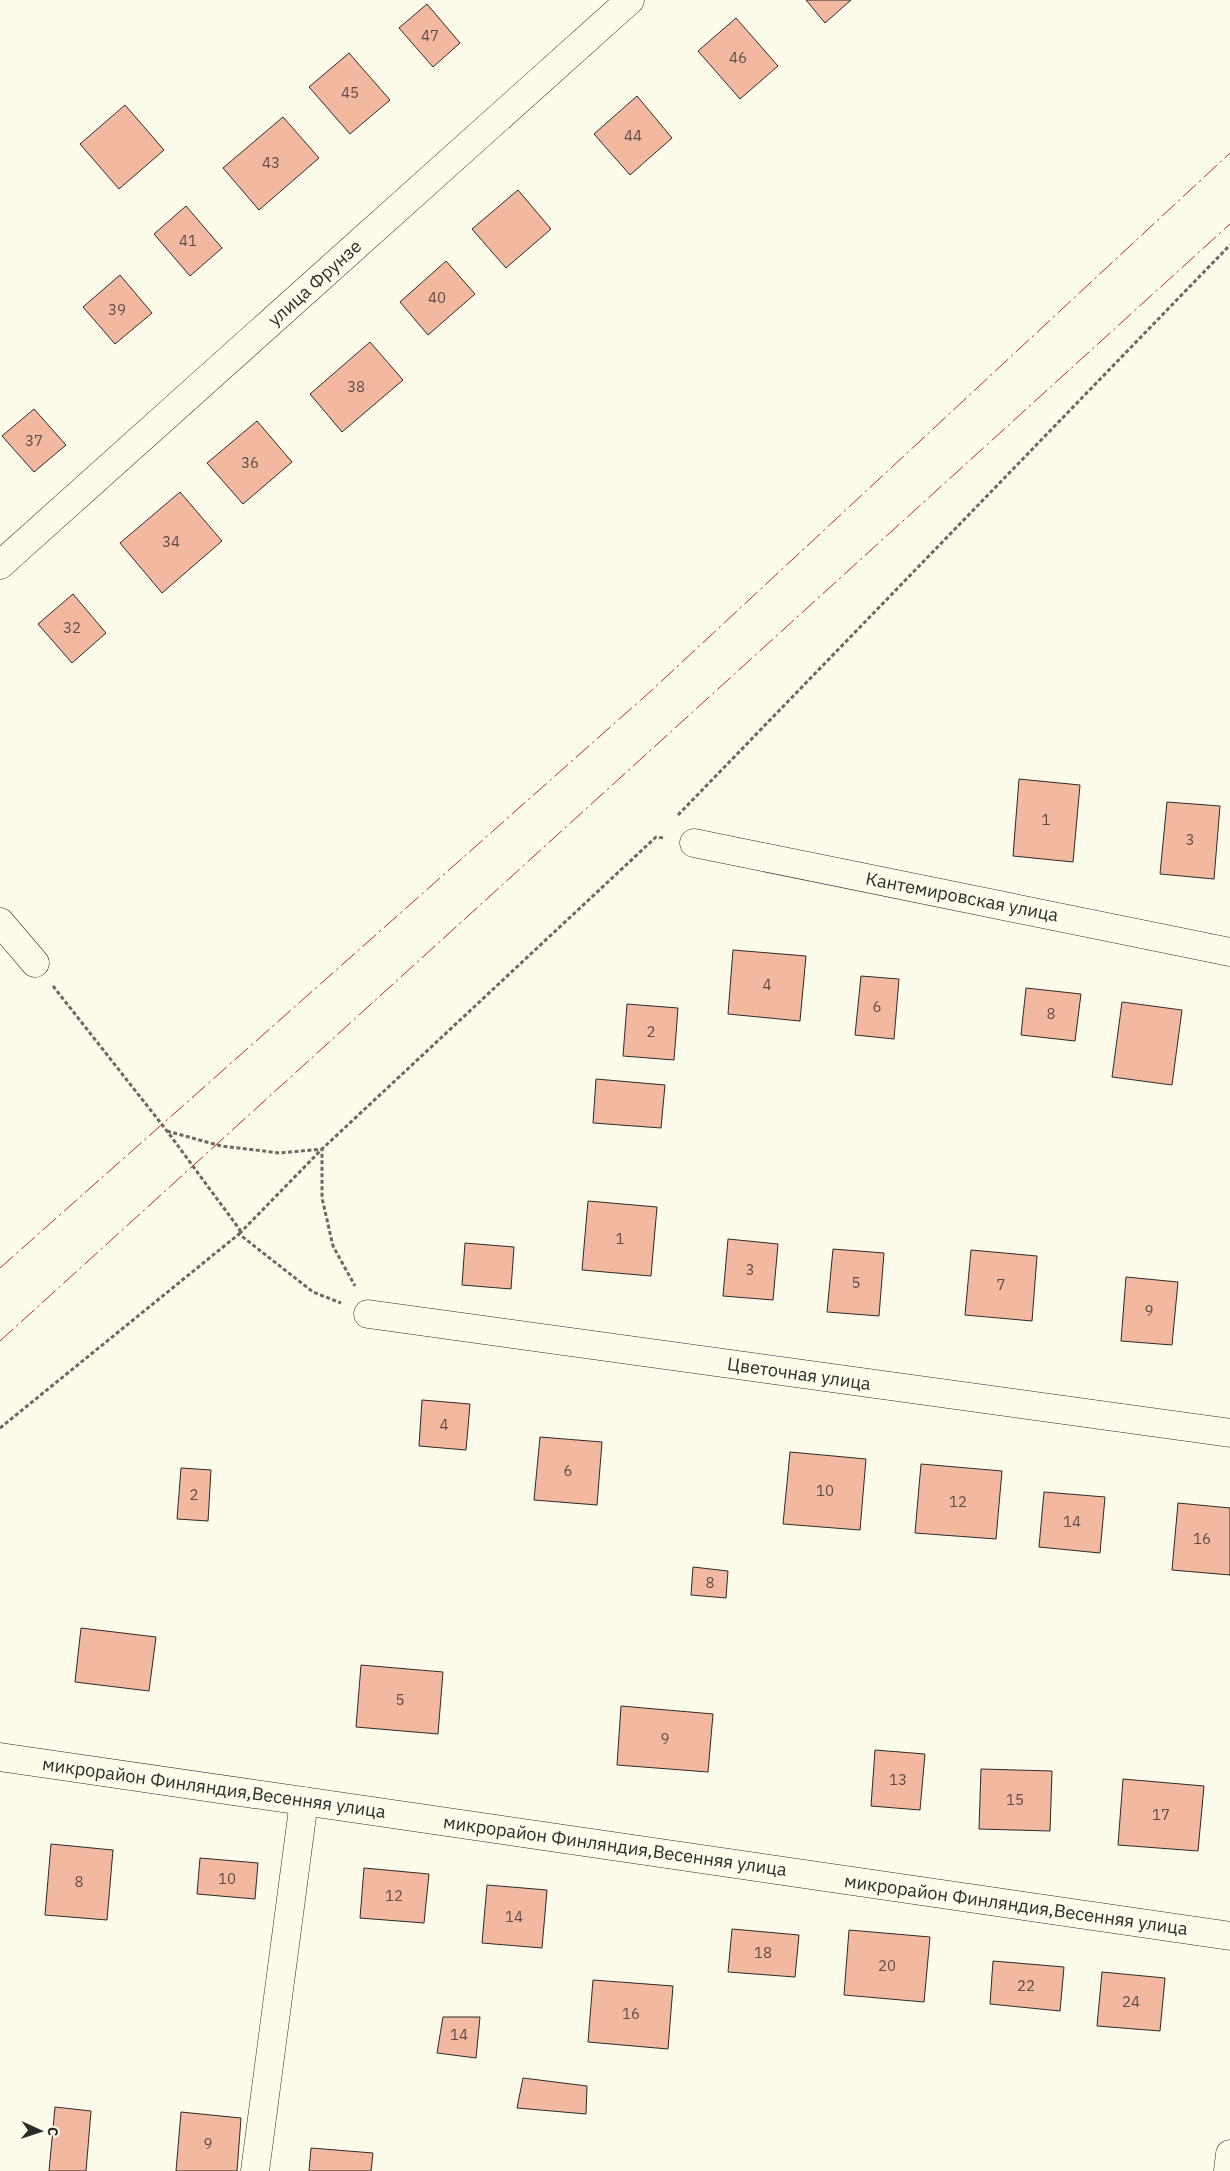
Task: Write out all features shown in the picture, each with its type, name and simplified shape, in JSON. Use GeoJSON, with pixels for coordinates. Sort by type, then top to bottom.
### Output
{"type":"FeatureCollection","features":[{"type":"Feature","properties":{"kind":"street","name":"улица Фрунзе"},"geometry":{"type":"LineString","coordinates":[[0,565],[630,0]]}},
{"type":"Feature","properties":{"kind":"street","name":"Кантемировская улица"},"geometry":{"type":"LineString","coordinates":[[694,843],[1230,952]]}},
{"type":"Feature","properties":{"kind":"street"},"geometry":{"type":"LineString","coordinates":[[0,922],[35,963]]}},
{"type":"Feature","properties":{"kind":"street","name":"Цветочная улица"},"geometry":{"type":"LineString","coordinates":[[368,1314],[1230,1434]]}},
{"type":"Feature","properties":{"kind":"street","name":"микрорайон Финляндия,Весенняя улица"},"geometry":{"type":"LineString","coordinates":[[0,1757],[1230,1936]]}},
{"type":"Feature","properties":{"kind":"street"},"geometry":{"type":"LineString","coordinates":[[256,2171],[304,1801]]}},
{"type":"Feature","properties":{"kind":"street"},"geometry":{"type":"LineString","coordinates":[[1228,2171],[1230,2154]]}},
{"type":"Feature","properties":{"kind":"path"},"geometry":{"type":"LineString","coordinates":[[677,816],[1230,245]]}},
{"type":"Feature","properties":{"kind":"path"},"geometry":{"type":"LineString","coordinates":[[0,1428],[238,1234],[322,1149],[663,830]]}},
{"type":"Feature","properties":{"kind":"path"},"geometry":{"type":"LineString","coordinates":[[656,837],[694,843]]}},
{"type":"Feature","properties":{"kind":"path"},"geometry":{"type":"LineString","coordinates":[[35,963],[167,1131],[240,1230],[238,1234]]}},
{"type":"Feature","properties":{"kind":"path"},"geometry":{"type":"LineString","coordinates":[[167,1131],[221,1146],[270,1152],[280,1153],[322,1149]]}},
{"type":"Feature","properties":{"kind":"path"},"geometry":{"type":"LineString","coordinates":[[322,1149],[322,1198],[333,1246],[362,1298],[368,1314]]}},
{"type":"Feature","properties":{"kind":"path"},"geometry":{"type":"LineString","coordinates":[[238,1234],[313,1292],[368,1314]]}},
{"type":"Feature","properties":{"kind":"building"},"geometry":{"type":"Polygon","coordinates":[[[806,0],[851,0],[825,23],[806,0]]]}},
{"type":"Feature","properties":{"kind":"building"},"geometry":{"type":"Polygon","coordinates":[[[427,4],[460,43],[433,67],[399,28],[427,4]]]}},
{"type":"Feature","properties":{"kind":"building"},"geometry":{"type":"Polygon","coordinates":[[[736,18],[778,66],[740,99],[698,51],[736,18]]]}},
{"type":"Feature","properties":{"kind":"building"},"geometry":{"type":"Polygon","coordinates":[[[349,53],[390,100],[350,134],[309,87],[349,53]]]}},
{"type":"Feature","properties":{"kind":"building"},"geometry":{"type":"Polygon","coordinates":[[[637,96],[672,138],[630,175],[594,134],[637,96]]]}},
{"type":"Feature","properties":{"kind":"building"},"geometry":{"type":"Polygon","coordinates":[[[125,105],[164,150],[119,189],[80,144],[125,105]]]}},
{"type":"Feature","properties":{"kind":"building"},"geometry":{"type":"Polygon","coordinates":[[[283,117],[319,158],[259,210],[223,168],[283,117]]]}},
{"type":"Feature","properties":{"kind":"building"},"geometry":{"type":"Polygon","coordinates":[[[518,190],[551,229],[506,268],[472,229],[518,190]]]}},
{"type":"Feature","properties":{"kind":"building"},"geometry":{"type":"Polygon","coordinates":[[[186,206],[222,248],[190,276],[154,234],[186,206]]]}},
{"type":"Feature","properties":{"kind":"building"},"geometry":{"type":"Polygon","coordinates":[[[446,261],[475,294],[428,335],[400,302],[446,261]]]}},
{"type":"Feature","properties":{"kind":"building"},"geometry":{"type":"Polygon","coordinates":[[[120,275],[152,313],[115,344],[83,307],[120,275]]]}},
{"type":"Feature","properties":{"kind":"building"},"geometry":{"type":"Polygon","coordinates":[[[370,342],[403,380],[342,432],[310,394],[370,342]]]}},
{"type":"Feature","properties":{"kind":"building"},"geometry":{"type":"Polygon","coordinates":[[[34,409],[66,445],[34,472],[2,436],[34,409]]]}},
{"type":"Feature","properties":{"kind":"building"},"geometry":{"type":"Polygon","coordinates":[[[257,421],[292,462],[243,504],[207,463],[257,421]]]}},
{"type":"Feature","properties":{"kind":"building"},"geometry":{"type":"Polygon","coordinates":[[[180,492],[222,541],[162,593],[120,543],[180,492]]]}},
{"type":"Feature","properties":{"kind":"building"},"geometry":{"type":"Polygon","coordinates":[[[73,594],[106,633],[72,663],[38,624],[73,594]]]}},
{"type":"Feature","properties":{"kind":"building"},"geometry":{"type":"Polygon","coordinates":[[[1019,779],[1080,785],[1073,862],[1013,856],[1019,779]]]}},
{"type":"Feature","properties":{"kind":"building"},"geometry":{"type":"Polygon","coordinates":[[[1167,802],[1220,806],[1214,879],[1160,874],[1167,802]]]}},
{"type":"Feature","properties":{"kind":"building"},"geometry":{"type":"Polygon","coordinates":[[[733,950],[806,956],[800,1021],[728,1014],[733,950]]]}},
{"type":"Feature","properties":{"kind":"building"},"geometry":{"type":"Polygon","coordinates":[[[861,976],[899,979],[894,1039],[855,1035],[861,976]]]}},
{"type":"Feature","properties":{"kind":"building"},"geometry":{"type":"Polygon","coordinates":[[[1026,988],[1081,994],[1075,1041],[1021,1035],[1026,988]]]}},
{"type":"Feature","properties":{"kind":"building"},"geometry":{"type":"Polygon","coordinates":[[[1122,1002],[1182,1010],[1172,1085],[1112,1077],[1122,1002]]]}},
{"type":"Feature","properties":{"kind":"building"},"geometry":{"type":"Polygon","coordinates":[[[627,1004],[678,1008],[674,1060],[623,1056],[627,1004]]]}},
{"type":"Feature","properties":{"kind":"building"},"geometry":{"type":"Polygon","coordinates":[[[596,1079],[665,1085],[661,1128],[593,1123],[596,1079]]]}},
{"type":"Feature","properties":{"kind":"building"},"geometry":{"type":"Polygon","coordinates":[[[588,1201],[657,1207],[651,1276],[582,1270],[588,1201]]]}},
{"type":"Feature","properties":{"kind":"building"},"geometry":{"type":"Polygon","coordinates":[[[728,1239],[778,1244],[773,1300],[723,1296],[728,1239]]]}},
{"type":"Feature","properties":{"kind":"building"},"geometry":{"type":"Polygon","coordinates":[[[465,1243],[514,1247],[511,1289],[462,1285],[465,1243]]]}},
{"type":"Feature","properties":{"kind":"building"},"geometry":{"type":"Polygon","coordinates":[[[833,1249],[884,1253],[879,1316],[827,1312],[833,1249]]]}},
{"type":"Feature","properties":{"kind":"building"},"geometry":{"type":"Polygon","coordinates":[[[971,1250],[1037,1256],[1032,1321],[965,1315],[971,1250]]]}},
{"type":"Feature","properties":{"kind":"building"},"geometry":{"type":"Polygon","coordinates":[[[1126,1277],[1178,1282],[1172,1345],[1121,1341],[1126,1277]]]}},
{"type":"Feature","properties":{"kind":"building"},"geometry":{"type":"Polygon","coordinates":[[[422,1400],[470,1404],[466,1450],[419,1446],[422,1400]]]}},
{"type":"Feature","properties":{"kind":"building"},"geometry":{"type":"Polygon","coordinates":[[[540,1437],[602,1442],[597,1505],[534,1500],[540,1437]]]}},
{"type":"Feature","properties":{"kind":"building"},"geometry":{"type":"Polygon","coordinates":[[[790,1452],[866,1459],[860,1530],[783,1524],[790,1452]]]}},
{"type":"Feature","properties":{"kind":"building"},"geometry":{"type":"Polygon","coordinates":[[[921,1464],[1002,1471],[996,1539],[915,1533],[921,1464]]]}},
{"type":"Feature","properties":{"kind":"building"},"geometry":{"type":"Polygon","coordinates":[[[181,1468],[211,1470],[208,1521],[177,1519],[181,1468]]]}},
{"type":"Feature","properties":{"kind":"building"},"geometry":{"type":"Polygon","coordinates":[[[1044,1492],[1105,1497],[1100,1553],[1039,1547],[1044,1492]]]}},
{"type":"Feature","properties":{"kind":"building"},"geometry":{"type":"Polygon","coordinates":[[[1178,1503],[1230,1508],[1230,1575],[1172,1570],[1178,1503]]]}},
{"type":"Feature","properties":{"kind":"building"},"geometry":{"type":"Polygon","coordinates":[[[693,1567],[728,1571],[726,1598],[691,1595],[693,1567]]]}},
{"type":"Feature","properties":{"kind":"building"},"geometry":{"type":"Polygon","coordinates":[[[81,1628],[156,1637],[149,1691],[75,1682],[81,1628]]]}},
{"type":"Feature","properties":{"kind":"building"},"geometry":{"type":"Polygon","coordinates":[[[361,1665],[443,1672],[438,1734],[356,1727],[361,1665]]]}},
{"type":"Feature","properties":{"kind":"building"},"geometry":{"type":"Polygon","coordinates":[[[621,1706],[713,1714],[708,1772],[617,1765],[621,1706]]]}},
{"type":"Feature","properties":{"kind":"building"},"geometry":{"type":"Polygon","coordinates":[[[875,1750],[925,1754],[920,1810],[871,1806],[875,1750]]]}},
{"type":"Feature","properties":{"kind":"building"},"geometry":{"type":"Polygon","coordinates":[[[981,1769],[1052,1771],[1050,1831],[979,1829],[981,1769]]]}},
{"type":"Feature","properties":{"kind":"building"},"geometry":{"type":"Polygon","coordinates":[[[1123,1779],[1204,1786],[1198,1851],[1118,1845],[1123,1779]]]}},
{"type":"Feature","properties":{"kind":"building"},"geometry":{"type":"Polygon","coordinates":[[[51,1844],[113,1850],[107,1920],[45,1915],[51,1844]]]}},
{"type":"Feature","properties":{"kind":"building"},"geometry":{"type":"Polygon","coordinates":[[[200,1858],[258,1863],[255,1899],[197,1894],[200,1858]]]}},
{"type":"Feature","properties":{"kind":"building"},"geometry":{"type":"Polygon","coordinates":[[[364,1868],[429,1874],[424,1923],[360,1918],[364,1868]]]}},
{"type":"Feature","properties":{"kind":"building"},"geometry":{"type":"Polygon","coordinates":[[[487,1885],[547,1890],[542,1948],[482,1943],[487,1885]]]}},
{"type":"Feature","properties":{"kind":"building"},"geometry":{"type":"Polygon","coordinates":[[[732,1929],[799,1935],[795,1977],[728,1972],[732,1929]]]}},
{"type":"Feature","properties":{"kind":"building"},"geometry":{"type":"Polygon","coordinates":[[[849,1930],[930,1937],[924,2002],[844,1995],[849,1930]]]}},
{"type":"Feature","properties":{"kind":"building"},"geometry":{"type":"Polygon","coordinates":[[[993,1961],[1064,1967],[1060,2011],[990,2004],[993,1961]]]}},
{"type":"Feature","properties":{"kind":"building"},"geometry":{"type":"Polygon","coordinates":[[[1102,1972],[1165,1978],[1160,2031],[1097,2026],[1102,1972]]]}},
{"type":"Feature","properties":{"kind":"building"},"geometry":{"type":"Polygon","coordinates":[[[593,1980],[673,1986],[668,2049],[588,2042],[593,1980]]]}},
{"type":"Feature","properties":{"kind":"building"},"geometry":{"type":"Polygon","coordinates":[[[443,2017],[480,2017],[476,2058],[437,2053],[443,2017]]]}},
{"type":"Feature","properties":{"kind":"building"},"geometry":{"type":"Polygon","coordinates":[[[523,2078],[587,2086],[586,2114],[517,2108],[523,2078]]]}},
{"type":"Feature","properties":{"kind":"building"},"geometry":{"type":"Polygon","coordinates":[[[55,2107],[91,2111],[86,2171],[49,2171],[55,2107]]]}},
{"type":"Feature","properties":{"kind":"building"},"geometry":{"type":"Polygon","coordinates":[[[181,2112],[241,2118],[237,2171],[176,2171],[181,2112]]]}},
{"type":"Feature","properties":{"kind":"building"},"geometry":{"type":"Polygon","coordinates":[[[311,2148],[373,2153],[371,2171],[309,2171],[311,2148]]]}},
{"type":"Feature","properties":{"kind":"power"},"geometry":{"type":"LineString","coordinates":[[0,1268],[652,690],[1230,153]]}},
{"type":"Feature","properties":{"kind":"power"},"geometry":{"type":"LineString","coordinates":[[0,1341],[1230,224]]}}]}
